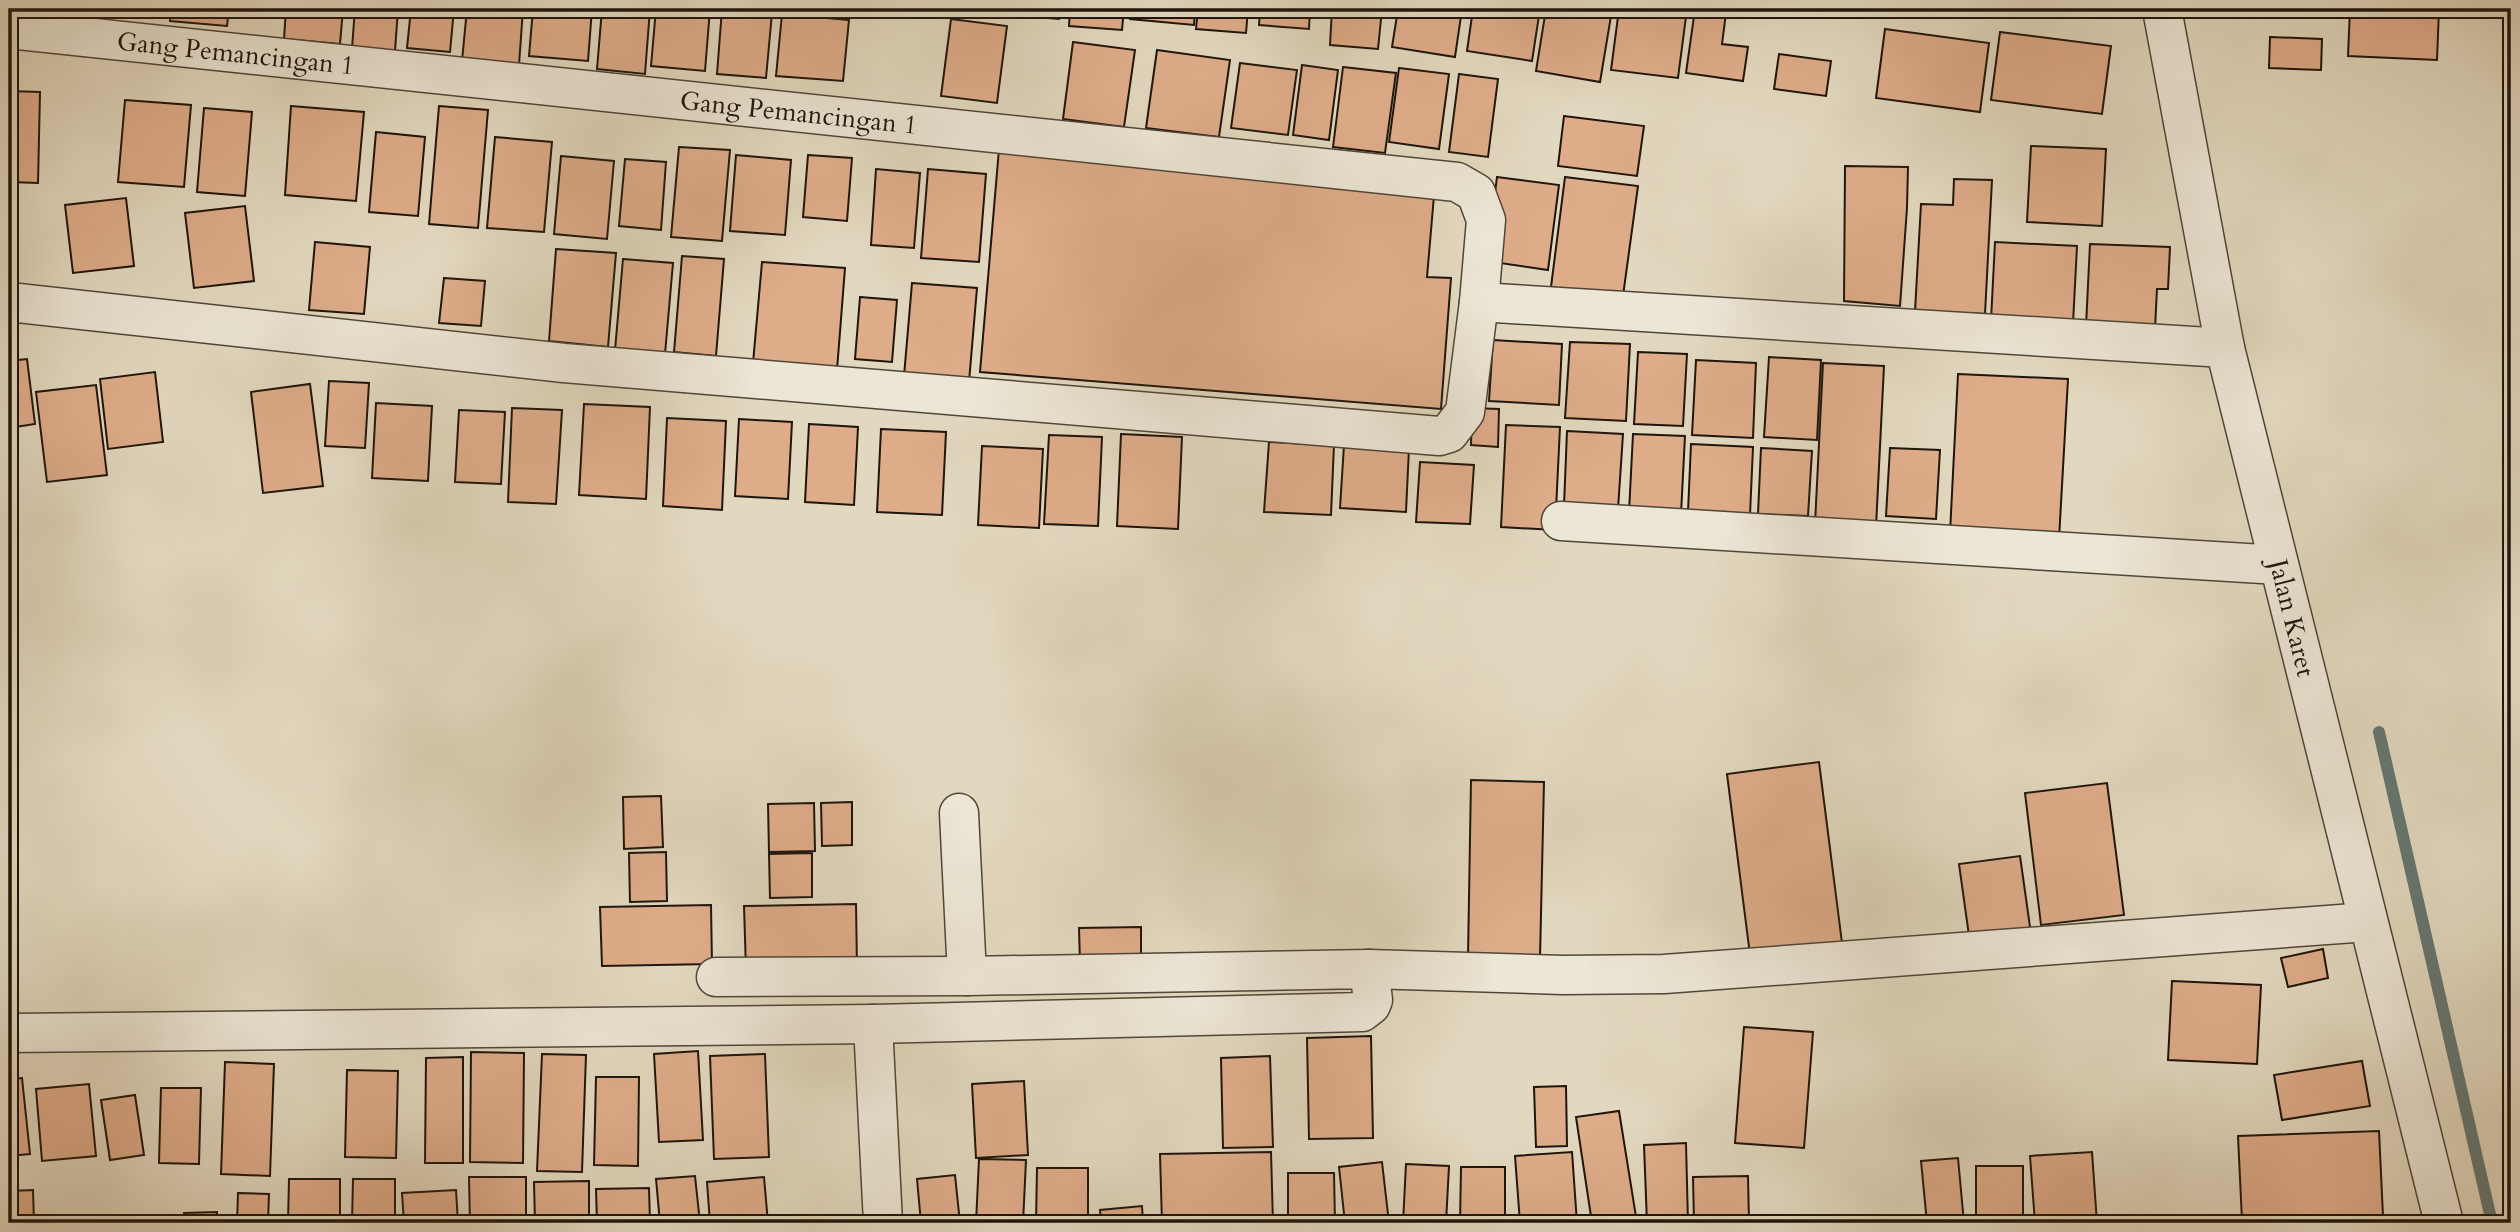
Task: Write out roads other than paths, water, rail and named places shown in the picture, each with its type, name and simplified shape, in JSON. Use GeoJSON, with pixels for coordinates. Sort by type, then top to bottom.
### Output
{"type":"FeatureCollection","features":[{"type":"Feature","properties":{"kind":"street","name":"Jalan Karet"},"geometry":{"type":"LineString","coordinates":[[2155,10],[2225,348],[2444,1223]]}},
{"type":"Feature","properties":{"kind":"street","name":"Gang Pemancingan 1"},"geometry":{"type":"LineString","coordinates":[[9,29],[1457,182],[1476,192],[1486,220],[1465,412],[1448,433],[1439,436],[564,363],[9,302]]}},
{"type":"Feature","properties":{"kind":"street"},"geometry":{"type":"LineString","coordinates":[[1479,302],[2225,348]]}},
{"type":"Feature","properties":{"kind":"street"},"geometry":{"type":"LineString","coordinates":[[1560,521],[2279,565]]}},
{"type":"Feature","properties":{"kind":"street"},"geometry":{"type":"LineString","coordinates":[[959,813],[967,976]]}},
{"type":"Feature","properties":{"kind":"street"},"geometry":{"type":"LineString","coordinates":[[716,977],[1369,969],[1563,975],[1664,974],[2368,922]]}},
{"type":"Feature","properties":{"kind":"street"},"geometry":{"type":"LineString","coordinates":[[9,1033],[873,1024],[1362,1012],[1373,1000],[1369,969]]}},
{"type":"Feature","properties":{"kind":"street"},"geometry":{"type":"LineString","coordinates":[[873,1024],[883,1223]]}},
{"type":"Feature","properties":{"kind":"waterway"},"geometry":{"type":"LineString","coordinates":[[2379,732],[2492,1223]]}}]}
